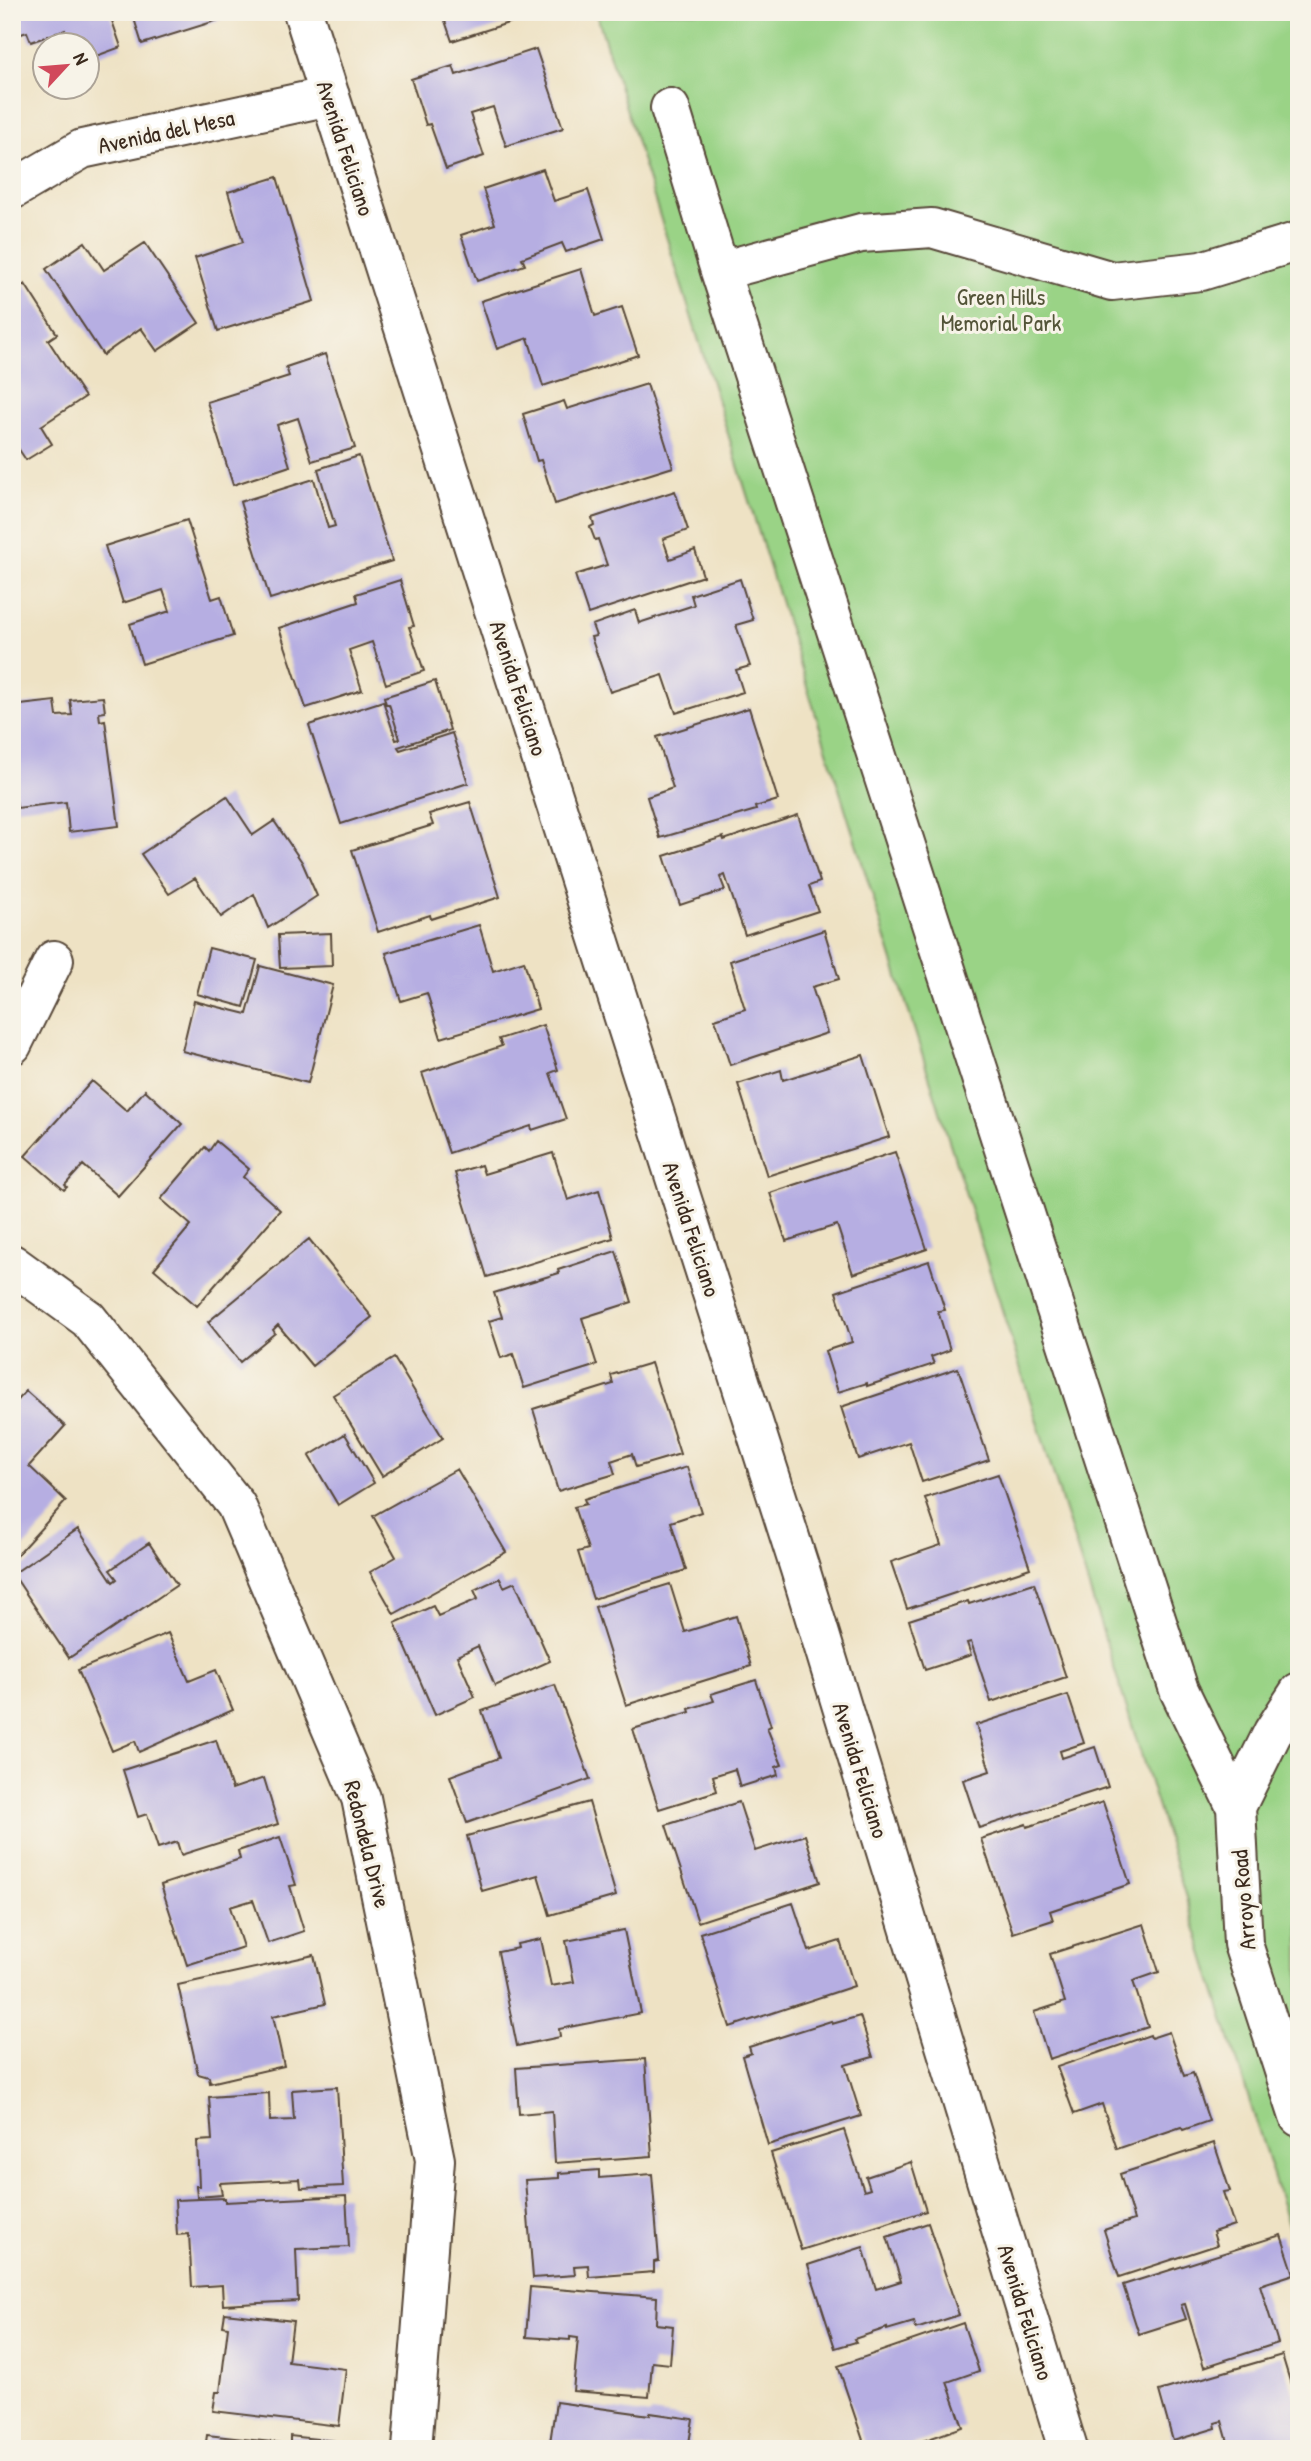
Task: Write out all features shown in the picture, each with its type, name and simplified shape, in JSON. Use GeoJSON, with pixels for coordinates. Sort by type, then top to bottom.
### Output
{"type":"FeatureCollection","features":[{"type":"Feature","properties":{"kind":"street","name":"Avenida Feliciano"},"geometry":{"type":"LineString","coordinates":[[303,12],[800,1569],[1068,2449]]}},
{"type":"Feature","properties":{"kind":"street","name":"Avenida del Mesa"},"geometry":{"type":"LineString","coordinates":[[12,190],[82,149],[330,96]]}},
{"type":"Feature","properties":{"kind":"street"},"geometry":{"type":"LineString","coordinates":[[670,108],[720,271],[1179,1690],[1236,1807]]}},
{"type":"Feature","properties":{"kind":"street"},"geometry":{"type":"LineString","coordinates":[[720,271],[861,233],[932,228],[1112,281],[1200,271],[1299,241]]}},
{"type":"Feature","properties":{"kind":"street"},"geometry":{"type":"LineString","coordinates":[[12,1045],[54,960]]}},
{"type":"Feature","properties":{"kind":"street","name":"Redondela Drive"},"geometry":{"type":"LineString","coordinates":[[12,1264],[88,1319],[236,1505],[361,1798],[435,2160],[412,2449]]}},
{"type":"Feature","properties":{"kind":"street","name":"Arroyo Road"},"geometry":{"type":"LineString","coordinates":[[1299,1692],[1273,1732],[1236,1807],[1243,1944],[1299,2117]]}},
{"type":"Feature","properties":{"kind":"green space","name":"Green Hills Memorial Park"},"geometry":{"type":"Polygon","coordinates":[[[596,12],[1299,12],[1299,2259],[596,12]]]}},
{"type":"Feature","properties":{"kind":"building"},"geometry":{"type":"Polygon","coordinates":[[[12,12],[109,12],[121,47],[102,54],[102,32],[32,32],[31,42],[27,32],[12,37],[12,12]]]}},
{"type":"Feature","properties":{"kind":"building"},"geometry":{"type":"Polygon","coordinates":[[[132,12],[237,12],[238,14],[142,44],[132,12]]]}},
{"type":"Feature","properties":{"kind":"building"},"geometry":{"type":"Polygon","coordinates":[[[442,12],[522,12],[524,18],[452,41],[442,12]]]}},
{"type":"Feature","properties":{"kind":"building"},"geometry":{"type":"Polygon","coordinates":[[[536,49],[563,128],[506,146],[493,107],[470,114],[484,156],[446,169],[430,124],[426,125],[411,79],[453,66],[456,75],[536,49]]]}},
{"type":"Feature","properties":{"kind":"building"},"geometry":{"type":"Polygon","coordinates":[[[543,169],[554,201],[588,190],[604,239],[566,252],[562,243],[522,258],[525,265],[477,281],[461,235],[495,224],[483,189],[543,169]]]}},
{"type":"Feature","properties":{"kind":"building"},"geometry":{"type":"Polygon","coordinates":[[[277,177],[314,301],[218,331],[195,258],[243,242],[228,192],[277,177]]]}},
{"type":"Feature","properties":{"kind":"building"},"geometry":{"type":"Polygon","coordinates":[[[85,242],[104,270],[145,243],[199,323],[157,351],[141,328],[103,355],[46,269],[85,242]]]}},
{"type":"Feature","properties":{"kind":"building"},"geometry":{"type":"Polygon","coordinates":[[[581,269],[595,316],[622,307],[638,355],[543,386],[528,338],[497,349],[481,301],[581,269]]]}},
{"type":"Feature","properties":{"kind":"building"},"geometry":{"type":"Polygon","coordinates":[[[25,284],[57,334],[48,340],[85,397],[41,426],[52,444],[26,460],[12,439],[12,373],[18,370],[12,361],[12,292],[25,284]]]}},
{"type":"Feature","properties":{"kind":"building"},"geometry":{"type":"Polygon","coordinates":[[[325,354],[355,448],[312,461],[298,418],[277,425],[290,466],[233,485],[207,402],[289,376],[286,367],[325,354]]]}},
{"type":"Feature","properties":{"kind":"building"},"geometry":{"type":"Polygon","coordinates":[[[647,384],[673,467],[555,504],[541,460],[537,461],[523,414],[564,401],[567,409],[647,384]]]}},
{"type":"Feature","properties":{"kind":"building"},"geometry":{"type":"Polygon","coordinates":[[[359,456],[392,561],[270,599],[240,502],[314,479],[328,528],[335,526],[318,469],[359,456]]]}},
{"type":"Feature","properties":{"kind":"building"},"geometry":{"type":"Polygon","coordinates":[[[675,491],[688,530],[663,539],[670,559],[695,550],[703,576],[588,614],[575,575],[607,565],[598,539],[595,540],[590,527],[594,525],[592,518],[675,491]]]}},
{"type":"Feature","properties":{"kind":"building"},"geometry":{"type":"Polygon","coordinates":[[[187,520],[212,599],[221,596],[233,636],[142,664],[130,624],[170,611],[163,590],[123,603],[105,546],[187,520]]]}},
{"type":"Feature","properties":{"kind":"building"},"geometry":{"type":"Polygon","coordinates":[[[740,579],[753,620],[736,625],[750,666],[736,670],[743,692],[676,713],[663,675],[610,692],[591,637],[596,636],[592,625],[635,610],[639,623],[694,605],[691,595],[740,579]]]}},
{"type":"Feature","properties":{"kind":"building"},"geometry":{"type":"Polygon","coordinates":[[[400,580],[414,626],[409,627],[424,671],[386,684],[372,642],[349,650],[362,690],[306,708],[279,628],[358,602],[356,594],[400,580]]]}},
{"type":"Feature","properties":{"kind":"building"},"geometry":{"type":"Polygon","coordinates":[[[435,681],[450,730],[398,747],[400,750],[452,733],[468,783],[341,824],[309,725],[383,701],[396,740],[400,739],[389,704],[386,704],[384,697],[435,681]]]}},
{"type":"Feature","properties":{"kind":"building"},"geometry":{"type":"Polygon","coordinates":[[[103,697],[105,712],[99,713],[100,721],[105,720],[119,826],[69,832],[66,802],[17,808],[12,769],[12,706],[55,701],[57,716],[72,715],[70,700],[103,697]]]}},
{"type":"Feature","properties":{"kind":"building"},"geometry":{"type":"Polygon","coordinates":[[[749,708],[778,800],[755,807],[756,810],[660,838],[647,797],[673,788],[657,737],[749,708]]]}},
{"type":"Feature","properties":{"kind":"building"},"geometry":{"type":"Polygon","coordinates":[[[227,796],[253,835],[274,821],[302,862],[317,896],[268,928],[254,894],[221,917],[195,878],[169,894],[141,854],[227,796]]]}},
{"type":"Feature","properties":{"kind":"building"},"geometry":{"type":"Polygon","coordinates":[[[470,802],[500,897],[431,919],[430,915],[378,932],[352,850],[433,825],[429,814],[470,802]]]}},
{"type":"Feature","properties":{"kind":"building"},"geometry":{"type":"Polygon","coordinates":[[[798,815],[820,882],[809,886],[818,911],[745,935],[725,875],[720,877],[725,890],[680,905],[664,856],[723,837],[724,840],[798,815]]]}},
{"type":"Feature","properties":{"kind":"building"},"geometry":{"type":"Polygon","coordinates":[[[479,925],[493,971],[524,961],[538,1009],[441,1038],[427,993],[401,1001],[386,953],[479,925]]]}},
{"type":"Feature","properties":{"kind":"building"},"geometry":{"type":"Polygon","coordinates":[[[824,930],[839,979],[812,987],[827,1033],[730,1065],[715,1019],[745,1009],[730,961],[824,930]]]}},
{"type":"Feature","properties":{"kind":"building"},"geometry":{"type":"Polygon","coordinates":[[[331,933],[332,966],[280,968],[278,935],[331,933]]]}},
{"type":"Feature","properties":{"kind":"building"},"geometry":{"type":"Polygon","coordinates":[[[209,948],[257,960],[244,1007],[197,994],[209,948]]]}},
{"type":"Feature","properties":{"kind":"building"},"geometry":{"type":"Polygon","coordinates":[[[260,966],[333,985],[308,1083],[182,1051],[194,1001],[247,1014],[260,966]]]}},
{"type":"Feature","properties":{"kind":"building"},"geometry":{"type":"Polygon","coordinates":[[[543,1025],[558,1070],[550,1073],[566,1119],[532,1130],[531,1126],[449,1153],[422,1073],[502,1046],[499,1039],[543,1025]]]}},
{"type":"Feature","properties":{"kind":"building"},"geometry":{"type":"Polygon","coordinates":[[[863,1055],[889,1137],[767,1176],[738,1084],[781,1070],[783,1080],[863,1055]]]}},
{"type":"Feature","properties":{"kind":"building"},"geometry":{"type":"Polygon","coordinates":[[[92,1081],[127,1111],[145,1090],[182,1124],[118,1196],[83,1165],[65,1185],[67,1187],[64,1190],[25,1156],[92,1081]]]}},
{"type":"Feature","properties":{"kind":"building"},"geometry":{"type":"Polygon","coordinates":[[[216,1141],[249,1169],[243,1177],[280,1210],[197,1306],[154,1269],[191,1225],[161,1199],[205,1147],[209,1151],[216,1141]]]}},
{"type":"Feature","properties":{"kind":"building"},"geometry":{"type":"Polygon","coordinates":[[[895,1152],[927,1249],[853,1274],[837,1225],[786,1241],[770,1193],[895,1152]]]}},
{"type":"Feature","properties":{"kind":"building"},"geometry":{"type":"Polygon","coordinates":[[[553,1153],[568,1200],[599,1190],[613,1238],[487,1277],[455,1173],[481,1165],[484,1174],[553,1153]]]}},
{"type":"Feature","properties":{"kind":"building"},"geometry":{"type":"Polygon","coordinates":[[[309,1239],[372,1317],[312,1366],[278,1325],[273,1330],[275,1333],[240,1362],[208,1322],[309,1239]]]}},
{"type":"Feature","properties":{"kind":"building"},"geometry":{"type":"Polygon","coordinates":[[[616,1251],[632,1302],[582,1318],[597,1365],[524,1388],[513,1354],[501,1358],[489,1321],[502,1317],[494,1293],[559,1273],[558,1270],[616,1251]]]}},
{"type":"Feature","properties":{"kind":"building"},"geometry":{"type":"Polygon","coordinates":[[[929,1261],[945,1310],[938,1311],[950,1350],[931,1357],[934,1364],[867,1386],[867,1383],[838,1392],[825,1351],[852,1342],[836,1292],[929,1261]]]}},
{"type":"Feature","properties":{"kind":"building"},"geometry":{"type":"Polygon","coordinates":[[[394,1358],[443,1438],[382,1476],[333,1395],[394,1358]]]}},
{"type":"Feature","properties":{"kind":"building"},"geometry":{"type":"Polygon","coordinates":[[[651,1363],[680,1454],[636,1467],[632,1454],[611,1461],[615,1474],[558,1491],[533,1409],[613,1384],[611,1375],[651,1363]]]}},
{"type":"Feature","properties":{"kind":"building"},"geometry":{"type":"Polygon","coordinates":[[[958,1368],[989,1460],[922,1482],[909,1442],[858,1459],[841,1407],[958,1368]]]}},
{"type":"Feature","properties":{"kind":"building"},"geometry":{"type":"Polygon","coordinates":[[[26,1391],[65,1426],[29,1466],[66,1501],[14,1558],[12,1407],[26,1391]]]}},
{"type":"Feature","properties":{"kind":"building"},"geometry":{"type":"Polygon","coordinates":[[[345,1434],[374,1483],[338,1505],[309,1456],[345,1434]]]}},
{"type":"Feature","properties":{"kind":"building"},"geometry":{"type":"Polygon","coordinates":[[[687,1467],[701,1512],[671,1522],[686,1570],[593,1599],[578,1552],[588,1549],[574,1507],[586,1504],[584,1499],[687,1467]]]}},
{"type":"Feature","properties":{"kind":"building"},"geometry":{"type":"Polygon","coordinates":[[[457,1469],[506,1552],[394,1614],[370,1572],[396,1557],[373,1516],[457,1469]]]}},
{"type":"Feature","properties":{"kind":"building"},"geometry":{"type":"Polygon","coordinates":[[[998,1474],[1030,1568],[907,1609],[891,1562],[941,1545],[925,1498],[998,1474]]]}},
{"type":"Feature","properties":{"kind":"building"},"geometry":{"type":"Polygon","coordinates":[[[78,1529],[113,1582],[117,1579],[110,1570],[149,1543],[177,1585],[69,1658],[13,1574],[78,1529]]]}},
{"type":"Feature","properties":{"kind":"building"},"geometry":{"type":"Polygon","coordinates":[[[500,1578],[504,1587],[515,1582],[550,1661],[495,1686],[478,1646],[457,1656],[475,1697],[435,1715],[395,1623],[433,1606],[438,1616],[478,1599],[474,1590],[500,1578]]]}},
{"type":"Feature","properties":{"kind":"building"},"geometry":{"type":"Polygon","coordinates":[[[1034,1583],[1066,1677],[991,1702],[971,1642],[967,1643],[971,1655],[925,1670],[909,1620],[1034,1583]]]}},
{"type":"Feature","properties":{"kind":"building"},"geometry":{"type":"Polygon","coordinates":[[[670,1584],[685,1632],[736,1616],[751,1666],[626,1705],[595,1607],[670,1584]]]}},
{"type":"Feature","properties":{"kind":"building"},"geometry":{"type":"Polygon","coordinates":[[[168,1633],[189,1681],[216,1670],[233,1710],[139,1752],[135,1741],[112,1751],[78,1670],[168,1633]]]}},
{"type":"Feature","properties":{"kind":"building"},"geometry":{"type":"Polygon","coordinates":[[[756,1680],[771,1726],[767,1728],[782,1765],[776,1767],[778,1775],[740,1787],[735,1769],[713,1776],[717,1791],[659,1809],[633,1729],[690,1712],[689,1709],[714,1701],[711,1694],[756,1680]]]}},
{"type":"Feature","properties":{"kind":"building"},"geometry":{"type":"Polygon","coordinates":[[[555,1685],[590,1779],[467,1823],[450,1776],[499,1758],[482,1711],[555,1685]]]}},
{"type":"Feature","properties":{"kind":"building"},"geometry":{"type":"Polygon","coordinates":[[[1068,1695],[1084,1743],[1060,1751],[1062,1758],[1095,1747],[1108,1787],[979,1828],[963,1780],[990,1771],[976,1725],[1068,1695]]]}},
{"type":"Feature","properties":{"kind":"building"},"geometry":{"type":"Polygon","coordinates":[[[216,1740],[232,1789],[264,1778],[278,1824],[181,1855],[177,1842],[158,1848],[147,1814],[138,1817],[123,1770],[216,1740]]]}},
{"type":"Feature","properties":{"kind":"building"},"geometry":{"type":"Polygon","coordinates":[[[589,1802],[616,1896],[550,1915],[538,1875],[482,1891],[467,1836],[589,1802]]]}},
{"type":"Feature","properties":{"kind":"building"},"geometry":{"type":"Polygon","coordinates":[[[739,1802],[755,1851],[805,1835],[820,1882],[698,1922],[666,1825],[739,1802]]]}},
{"type":"Feature","properties":{"kind":"building"},"geometry":{"type":"Polygon","coordinates":[[[1103,1802],[1130,1884],[1050,1911],[1053,1920],[1013,1933],[981,1839],[1103,1802]]]}},
{"type":"Feature","properties":{"kind":"building"},"geometry":{"type":"Polygon","coordinates":[[[280,1837],[296,1885],[290,1886],[304,1931],[268,1943],[253,1900],[230,1907],[243,1947],[187,1965],[161,1885],[240,1859],[238,1851],[280,1837]]]}},
{"type":"Feature","properties":{"kind":"building"},"geometry":{"type":"Polygon","coordinates":[[[793,1903],[809,1951],[840,1941],[854,1986],[730,2027],[700,1933],[793,1903]]]}},
{"type":"Feature","properties":{"kind":"building"},"geometry":{"type":"Polygon","coordinates":[[[1144,1924],[1159,1972],[1133,1981],[1148,2027],[1049,2059],[1034,2012],[1065,2002],[1050,1954],[1144,1924]]]}},
{"type":"Feature","properties":{"kind":"building"},"geometry":{"type":"Polygon","coordinates":[[[624,1930],[641,2013],[559,2029],[560,2037],[517,2046],[498,1952],[518,1948],[517,1944],[541,1939],[551,1986],[574,1982],[566,1941],[624,1930]]]}},
{"type":"Feature","properties":{"kind":"building"},"geometry":{"type":"Polygon","coordinates":[[[314,1955],[325,2004],[273,2016],[284,2066],[210,2083],[209,2077],[198,2074],[178,1985],[314,1955]]]}},
{"type":"Feature","properties":{"kind":"building"},"geometry":{"type":"Polygon","coordinates":[[[860,2016],[873,2057],[845,2065],[861,2116],[768,2145],[742,2056],[751,2053],[749,2047],[831,2021],[832,2024],[860,2016]]]}},
{"type":"Feature","properties":{"kind":"building"},"geometry":{"type":"Polygon","coordinates":[[[1169,2032],[1184,2076],[1193,2073],[1209,2121],[1183,2130],[1181,2127],[1117,2149],[1102,2104],[1074,2114],[1057,2067],[1150,2035],[1151,2038],[1169,2032]]]}},
{"type":"Feature","properties":{"kind":"building"},"geometry":{"type":"Polygon","coordinates":[[[645,2059],[652,2156],[555,2163],[552,2111],[519,2114],[516,2068],[645,2059]]]}},
{"type":"Feature","properties":{"kind":"building"},"geometry":{"type":"Polygon","coordinates":[[[337,2087],[343,2186],[301,2188],[300,2179],[220,2183],[222,2195],[197,2197],[197,2141],[212,2140],[209,2097],[269,2093],[270,2121],[294,2120],[292,2090],[337,2087]]]}},
{"type":"Feature","properties":{"kind":"building"},"geometry":{"type":"Polygon","coordinates":[[[844,2130],[864,2191],[870,2189],[866,2177],[911,2162],[926,2211],[801,2250],[771,2153],[844,2130]]]}},
{"type":"Feature","properties":{"kind":"building"},"geometry":{"type":"Polygon","coordinates":[[[1214,2143],[1230,2191],[1223,2192],[1234,2225],[1213,2232],[1217,2245],[1119,2277],[1104,2230],[1134,2220],[1120,2174],[1214,2143]]]}},
{"type":"Feature","properties":{"kind":"building"},"geometry":{"type":"Polygon","coordinates":[[[599,2170],[599,2178],[652,2174],[659,2261],[654,2262],[654,2272],[589,2277],[588,2265],[574,2266],[575,2275],[533,2278],[525,2180],[559,2178],[559,2173],[599,2170]]]}},
{"type":"Feature","properties":{"kind":"building"},"geometry":{"type":"Polygon","coordinates":[[[346,2196],[349,2247],[296,2249],[298,2301],[223,2305],[222,2285],[192,2287],[189,2234],[177,2235],[175,2200],[225,2198],[225,2202],[346,2196]]]}},
{"type":"Feature","properties":{"kind":"building"},"geometry":{"type":"Polygon","coordinates":[[[928,2223],[959,2315],[916,2329],[914,2322],[887,2328],[835,2348],[808,2265],[863,2247],[876,2289],[901,2281],[887,2237],[928,2223]]]}},
{"type":"Feature","properties":{"kind":"building"},"geometry":{"type":"Polygon","coordinates":[[[1281,2235],[1294,2274],[1260,2285],[1278,2343],[1204,2367],[1185,2304],[1181,2305],[1186,2319],[1139,2334],[1123,2285],[1281,2235]]]}},
{"type":"Feature","properties":{"kind":"building"},"geometry":{"type":"Polygon","coordinates":[[[530,2287],[657,2297],[656,2324],[673,2326],[670,2364],[652,2362],[649,2397],[573,2391],[578,2338],[570,2337],[570,2340],[526,2337],[530,2287]]]}},
{"type":"Feature","properties":{"kind":"building"},"geometry":{"type":"Polygon","coordinates":[[[225,2313],[293,2321],[288,2362],[346,2369],[339,2426],[213,2411],[216,2392],[220,2392],[228,2327],[223,2326],[225,2313]]]}},
{"type":"Feature","properties":{"kind":"building"},"geometry":{"type":"Polygon","coordinates":[[[963,2323],[979,2371],[947,2382],[963,2427],[900,2449],[866,2449],[838,2366],[963,2323]]]}},
{"type":"Feature","properties":{"kind":"building"},"geometry":{"type":"Polygon","coordinates":[[[1282,2355],[1299,2411],[1299,2449],[1230,2449],[1222,2421],[1215,2423],[1216,2428],[1173,2441],[1159,2391],[1282,2355]]]}},
{"type":"Feature","properties":{"kind":"building"},"geometry":{"type":"Polygon","coordinates":[[[556,2402],[693,2419],[688,2449],[549,2449],[556,2402]]]}},
{"type":"Feature","properties":{"kind":"building"},"geometry":{"type":"Polygon","coordinates":[[[207,2435],[290,2444],[290,2436],[335,2441],[335,2449],[205,2449],[207,2435]]]}}]}
